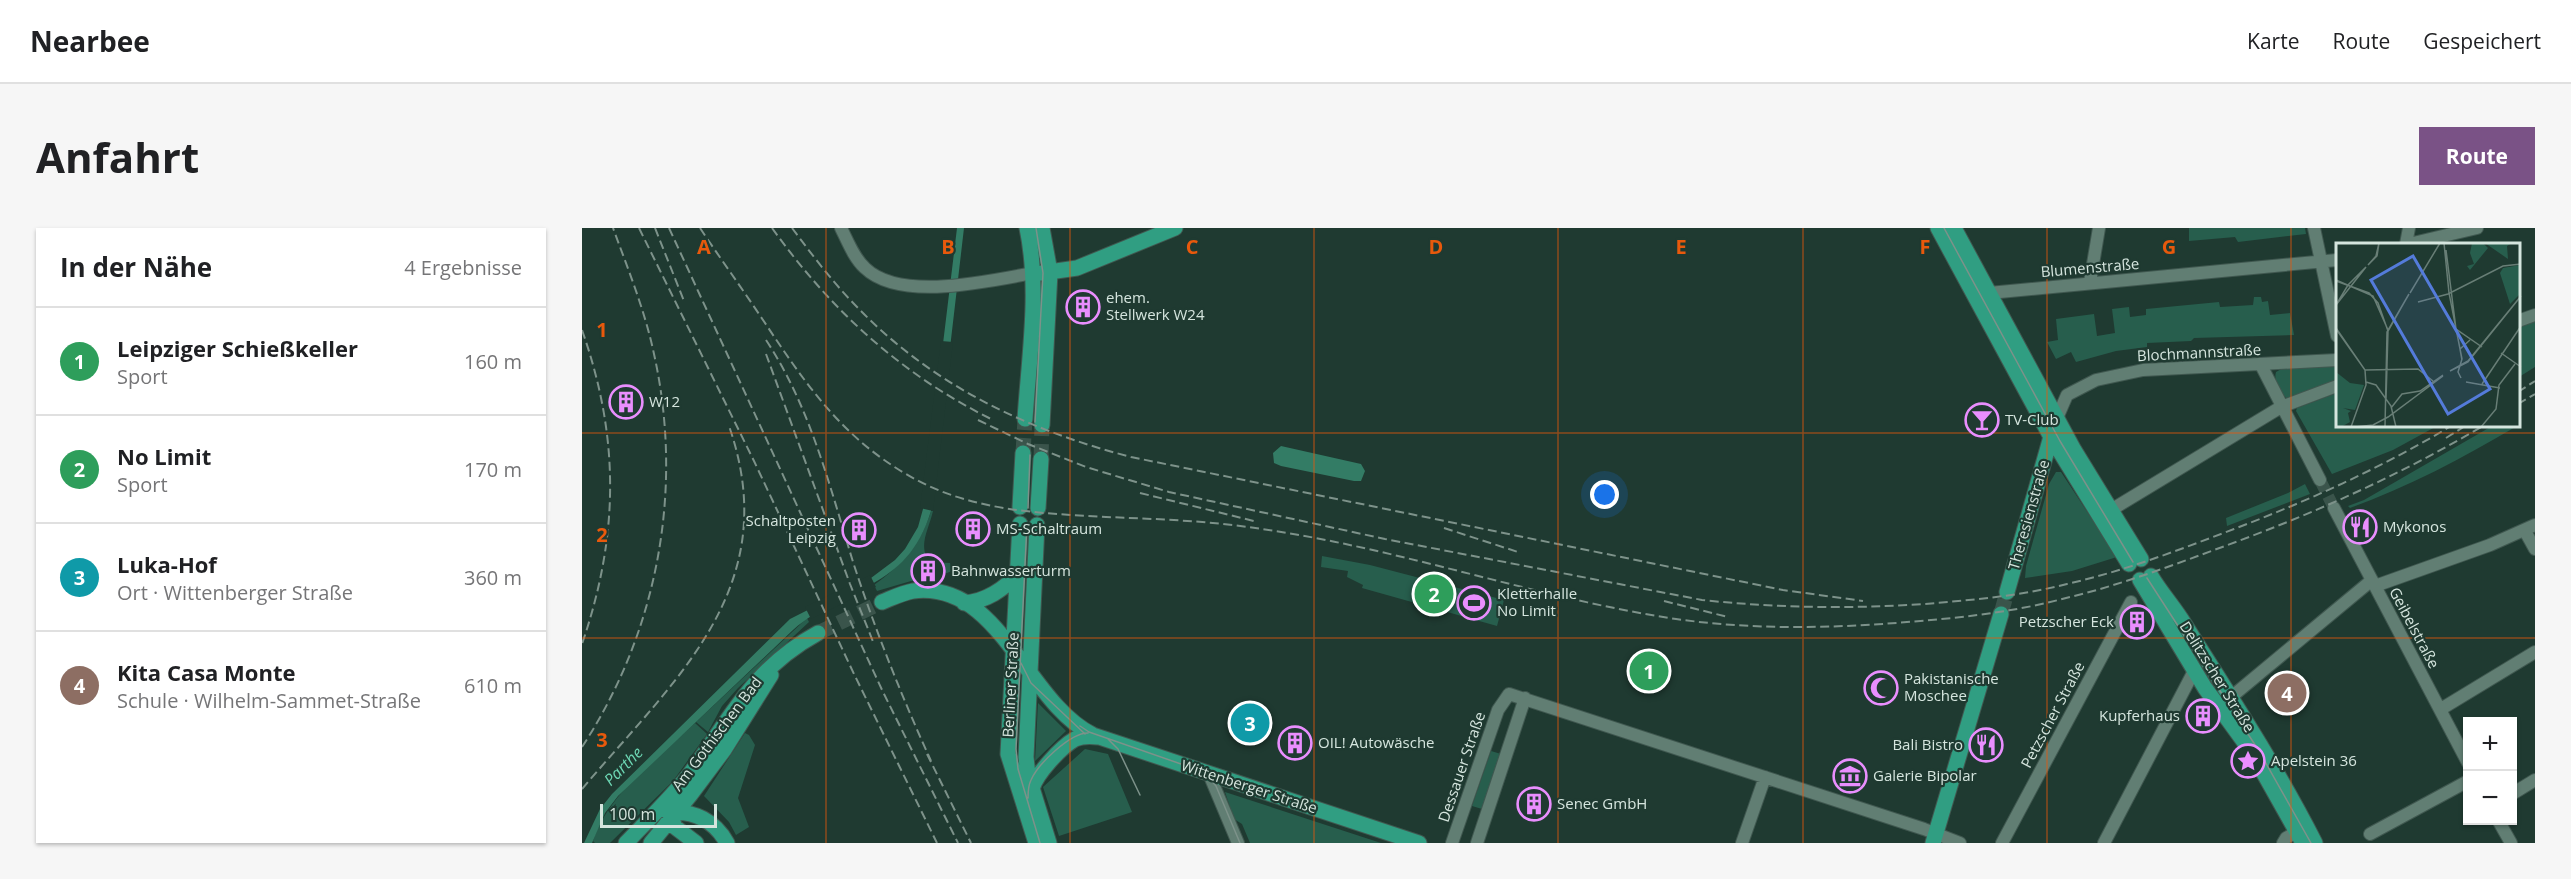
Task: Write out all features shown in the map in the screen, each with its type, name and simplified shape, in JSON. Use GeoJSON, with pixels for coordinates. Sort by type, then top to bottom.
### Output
{"type":"FeatureCollection","features":[{"type":"Feature","properties":{"kind":"main road"},"geometry":{"type":"LineString","coordinates":[[1025,419],[1033,273],[1027,228]]}},
{"type":"Feature","properties":{"kind":"main road"},"geometry":{"type":"LineString","coordinates":[[1042,228],[1050,272],[1042,425]]}},
{"type":"Feature","properties":{"kind":"main road"},"geometry":{"type":"LineString","coordinates":[[1033,273],[1086,265],[1175,228]]}},
{"type":"Feature","properties":{"kind":"main road"},"geometry":{"type":"LineString","coordinates":[[1938,228],[2069,468],[2135,561],[2111,510],[2057,418],[1954,228]]}},
{"type":"Feature","properties":{"kind":"main road"},"geometry":{"type":"LineString","coordinates":[[2051,437],[2057,418]]}},
{"type":"Feature","properties":{"kind":"main road","name":"Theresienstraße"},"geometry":{"type":"LineString","coordinates":[[2007,592],[2051,437]]}},
{"type":"Feature","properties":{"kind":"main road"},"geometry":{"type":"LineString","coordinates":[[1020,507],[1023,453]]}},
{"type":"Feature","properties":{"kind":"main road"},"geometry":{"type":"LineString","coordinates":[[1038,508],[1041,459]]}},
{"type":"Feature","properties":{"kind":"main road"},"geometry":{"type":"LineString","coordinates":[[2042,470],[2058,467],[2069,468]]}},
{"type":"Feature","properties":{"kind":"main road","name":"Berliner Straße"},"geometry":{"type":"LineString","coordinates":[[1020,524],[1008,754],[1036,843]]}},
{"type":"Feature","properties":{"kind":"main road","name":"Berliner Straße"},"geometry":{"type":"LineString","coordinates":[[1037,525],[1026,668],[1026,757],[1032,789],[1049,843]]}},
{"type":"Feature","properties":{"kind":"main road"},"geometry":{"type":"LineString","coordinates":[[964,603],[991,595],[1017,573]]}},
{"type":"Feature","properties":{"kind":"main road","name":"Delitzscher Straße"},"geometry":{"type":"LineString","coordinates":[[2300,837],[2253,754],[2194,671],[2145,578],[2184,622],[2286,789],[2315,843]]}},
{"type":"Feature","properties":{"kind":"main road"},"geometry":{"type":"LineString","coordinates":[[882,602],[911,591],[922,591],[945,595],[964,603],[986,618],[1026,668]]}},
{"type":"Feature","properties":{"kind":"main road"},"geometry":{"type":"LineString","coordinates":[[1934,838],[2001,614]]}},
{"type":"Feature","properties":{"kind":"main road","name":"Am Gothischen Bad"},"geometry":{"type":"LineString","coordinates":[[626,843],[698,763],[745,693],[787,654],[818,633]]}},
{"type":"Feature","properties":{"kind":"main road","name":"Am Gothischen Bad"},"geometry":{"type":"LineString","coordinates":[[651,843],[696,789],[787,654]]}},
{"type":"Feature","properties":{"kind":"main road","name":"Wittenberger Straße"},"geometry":{"type":"LineString","coordinates":[[1026,668],[1040,687],[1080,726],[1098,737],[1419,843]]}},
{"type":"Feature","properties":{"kind":"main road"},"geometry":{"type":"LineString","coordinates":[[1032,789],[1041,772],[1069,743],[1081,737],[1098,737]]}},
{"type":"Feature","properties":{"kind":"main road"},"geometry":{"type":"LineString","coordinates":[[696,789],[698,804],[727,843]]}},
{"type":"Feature","properties":{"kind":"main road"},"geometry":{"type":"LineString","coordinates":[[669,797],[675,827],[696,843]]}},
{"type":"Feature","properties":{"kind":"main road"},"geometry":{"type":"LineString","coordinates":[[645,823],[672,815],[690,813],[714,826]]}},
{"type":"Feature","properties":{"kind":"street"},"geometry":{"type":"LineString","coordinates":[[841,228],[859,262],[877,278],[893,284],[909,287],[962,285],[1033,273]]}},
{"type":"Feature","properties":{"kind":"street"},"geometry":{"type":"LineString","coordinates":[[2090,282],[2099,228]]}},
{"type":"Feature","properties":{"kind":"street"},"geometry":{"type":"LineString","coordinates":[[2314,228],[2336,331]]}},
{"type":"Feature","properties":{"kind":"street"},"geometry":{"type":"LineString","coordinates":[[2408,243],[2409,228]]}},
{"type":"Feature","properties":{"kind":"street"},"geometry":{"type":"LineString","coordinates":[[2412,243],[2477,228]]}},
{"type":"Feature","properties":{"kind":"street","name":"Blumenstraße"},"geometry":{"type":"LineString","coordinates":[[1989,293],[2336,260]]}},
{"type":"Feature","properties":{"kind":"street"},"geometry":{"type":"LineString","coordinates":[[2520,320],[2535,315]]}},
{"type":"Feature","properties":{"kind":"street","name":"Blochmannstraße"},"geometry":{"type":"LineString","coordinates":[[2047,400],[2067,395],[2096,380],[2143,370],[2220,364],[2261,365],[2336,360]]}},
{"type":"Feature","properties":{"kind":"street"},"geometry":{"type":"LineString","coordinates":[[2261,365],[2320,480]]}},
{"type":"Feature","properties":{"kind":"street"},"geometry":{"type":"LineString","coordinates":[[2111,510],[2281,407],[2336,386]]}},
{"type":"Feature","properties":{"kind":"street"},"geometry":{"type":"LineString","coordinates":[[2057,418],[2067,395]]}},
{"type":"Feature","properties":{"kind":"street","name":"Geibelstraße"},"geometry":{"type":"LineString","coordinates":[[2334,507],[2463,753]]}},
{"type":"Feature","properties":{"kind":"street"},"geometry":{"type":"LineString","coordinates":[[2230,698],[2373,583],[2530,528],[2535,549]]}},
{"type":"Feature","properties":{"kind":"street","name":"Petzscher Straße"},"geometry":{"type":"LineString","coordinates":[[2002,843],[2131,602]]}},
{"type":"Feature","properties":{"kind":"street"},"geometry":{"type":"LineString","coordinates":[[2441,709],[2535,652]]}},
{"type":"Feature","properties":{"kind":"street"},"geometry":{"type":"LineString","coordinates":[[2104,843],[2194,671]]}},
{"type":"Feature","properties":{"kind":"street","name":"Dessauer Straße"},"geometry":{"type":"LineString","coordinates":[[1452,843],[1498,710],[1509,694],[1765,777],[1934,838],[1960,843]]}},
{"type":"Feature","properties":{"kind":"street"},"geometry":{"type":"LineString","coordinates":[[1478,843],[1525,698]]}},
{"type":"Feature","properties":{"kind":"street"},"geometry":{"type":"LineString","coordinates":[[1209,774],[1238,843]]}},
{"type":"Feature","properties":{"kind":"street"},"geometry":{"type":"LineString","coordinates":[[1742,843],[1765,777]]}},
{"type":"Feature","properties":{"kind":"street"},"geometry":{"type":"LineString","coordinates":[[2517,791],[2535,780]]}},
{"type":"Feature","properties":{"kind":"street"},"geometry":{"type":"LineString","coordinates":[[2370,834],[2463,784]]}},
{"type":"Feature","properties":{"kind":"street"},"geometry":{"type":"LineString","coordinates":[[2501,825],[2511,843]]}},
{"type":"Feature","properties":{"kind":"street"},"geometry":{"type":"LineString","coordinates":[[2283,843],[2286,838],[2300,837]]}},
{"type":"Feature","properties":{"kind":"shaded area"},"geometry":{"type":"Polygon","coordinates":[[[957,228],[964,228],[931,511],[920,537],[906,557],[890,572],[872,584],[833,603],[793,630],[618,796],[605,813],[592,843],[584,843],[600,809],[612,794],[790,619],[871,578],[895,560],[905,549],[918,527],[923,509],[957,228]]]}},
{"type":"Feature","properties":{"kind":"shaded area"},"geometry":{"type":"Polygon","coordinates":[[[2189,228],[2305,228],[2306,234],[2238,242],[2235,237],[2189,241],[2189,228]]]}},
{"type":"Feature","properties":{"kind":"shaded area"},"geometry":{"type":"Polygon","coordinates":[[[2254,297],[2261,297],[2262,302],[2268,301],[2270,315],[2290,313],[2294,335],[2194,338],[2191,341],[2147,343],[2147,347],[2116,351],[2076,362],[2071,352],[2056,359],[2047,342],[2058,340],[2056,319],[2094,314],[2097,336],[2115,333],[2112,309],[2129,307],[2130,317],[2146,315],[2146,309],[2219,302],[2220,307],[2253,305],[2254,297]]]}},
{"type":"Feature","properties":{"kind":"shaded area"},"geometry":{"type":"Polygon","coordinates":[[[2535,320],[2535,367],[2520,376],[2520,325],[2535,320]]]}},
{"type":"Feature","properties":{"kind":"shaded area"},"geometry":{"type":"Polygon","coordinates":[[[2333,366],[2336,368],[2336,382],[2289,400],[2281,392],[2275,376],[2276,372],[2283,368],[2333,366]]]}},
{"type":"Feature","properties":{"kind":"shaded area"},"geometry":{"type":"Polygon","coordinates":[[[2336,393],[2336,428],[2433,428],[2393,450],[2332,474],[2296,411],[2297,408],[2336,393]]]}},
{"type":"Feature","properties":{"kind":"shaded area"},"geometry":{"type":"Polygon","coordinates":[[[2489,428],[2513,428],[2414,481],[2372,500],[2350,508],[2348,506],[2364,500],[2489,428]]]}},
{"type":"Feature","properties":{"kind":"shaded area"},"geometry":{"type":"Polygon","coordinates":[[[1281,446],[1361,464],[1365,471],[1361,481],[1354,481],[1281,466],[1274,463],[1273,453],[1281,446]]]}},
{"type":"Feature","properties":{"kind":"shaded area"},"geometry":{"type":"Polygon","coordinates":[[[2056,472],[2061,472],[2117,557],[2072,571],[2025,578],[2026,566],[2049,484],[2056,472]]]}},
{"type":"Feature","properties":{"kind":"shaded area"},"geometry":{"type":"Polygon","coordinates":[[[2305,484],[2310,494],[2227,526],[2226,518],[2305,484]]]}},
{"type":"Feature","properties":{"kind":"shaded area"},"geometry":{"type":"Polygon","coordinates":[[[933,511],[924,544],[926,556],[930,562],[950,563],[952,571],[926,581],[911,581],[877,591],[874,585],[902,561],[916,543],[933,511]]]}},
{"type":"Feature","properties":{"kind":"shaded area"},"geometry":{"type":"Polygon","coordinates":[[[1322,556],[1370,565],[1504,600],[1497,626],[1362,588],[1363,585],[1347,577],[1348,571],[1321,567],[1322,556]]]}},
{"type":"Feature","properties":{"kind":"shaded area"},"geometry":{"type":"Polygon","coordinates":[[[807,618],[809,622],[738,688],[722,706],[708,732],[696,722],[807,618]]]}},
{"type":"Feature","properties":{"kind":"shaded area"},"geometry":{"type":"Polygon","coordinates":[[[1038,703],[1066,731],[1035,761],[1038,703]]]}},
{"type":"Feature","properties":{"kind":"shaded area"},"geometry":{"type":"Polygon","coordinates":[[[695,723],[707,734],[673,781],[610,843],[595,843],[593,841],[601,823],[623,791],[636,776],[695,723]]]}},
{"type":"Feature","properties":{"kind":"shaded area"},"geometry":{"type":"Polygon","coordinates":[[[745,733],[755,745],[738,798],[749,827],[736,835],[729,822],[704,796],[745,733]]]}},
{"type":"Feature","properties":{"kind":"shaded area"},"geometry":{"type":"Polygon","coordinates":[[[1085,749],[1108,754],[1132,812],[1059,836],[1043,787],[1085,749]]]}},
{"type":"Feature","properties":{"kind":"shaded area"},"geometry":{"type":"Polygon","coordinates":[[[1491,751],[1501,754],[1482,809],[1472,806],[1491,751]]]}},
{"type":"Feature","properties":{"kind":"shaded area"},"geometry":{"type":"Polygon","coordinates":[[[1225,792],[1381,843],[1250,843],[1242,824],[1234,819],[1225,792]]]}},
{"type":"Feature","properties":{"kind":"pier"},"geometry":{"type":"Polygon","coordinates":[[[941,341],[953,342],[933,511],[920,508],[941,341]]]}},
{"type":"Feature","properties":{"kind":"pier"},"geometry":{"type":"Polygon","coordinates":[[[870,575],[876,587],[811,619],[805,607],[870,575]]]}},
{"type":"Feature","properties":{"kind":"tunnel"},"geometry":{"type":"LineString","coordinates":[[1023,453],[1025,419]]}},
{"type":"Feature","properties":{"kind":"tunnel"},"geometry":{"type":"LineString","coordinates":[[1041,459],[1042,425]]}},
{"type":"Feature","properties":{"kind":"tunnel"},"geometry":{"type":"LineString","coordinates":[[2320,480],[2334,508]]}},
{"type":"Feature","properties":{"kind":"tunnel"},"geometry":{"type":"LineString","coordinates":[[2001,614],[2007,592]]}},
{"type":"Feature","properties":{"kind":"tunnel"},"geometry":{"type":"LineString","coordinates":[[818,633],[882,602]]}},
{"type":"Feature","properties":{"kind":"tram line"},"geometry":{"type":"LineString","coordinates":[[1035,422],[1043,273],[1036,228]]}},
{"type":"Feature","properties":{"kind":"tram line"},"geometry":{"type":"LineString","coordinates":[[1944,228],[2060,441],[2133,562]]}},
{"type":"Feature","properties":{"kind":"tram line"},"geometry":{"type":"LineString","coordinates":[[1028,508],[1030,455]]}},
{"type":"Feature","properties":{"kind":"tram line"},"geometry":{"type":"LineString","coordinates":[[1027,524],[1016,749],[1018,769],[1040,843]]}},
{"type":"Feature","properties":{"kind":"tram line"},"geometry":{"type":"LineString","coordinates":[[2147,578],[2259,751],[2311,843]]}},
{"type":"Feature","properties":{"kind":"tram line"},"geometry":{"type":"LineString","coordinates":[[1021,663],[1031,683],[1085,734]]}},
{"type":"Feature","properties":{"kind":"tram line"},"geometry":{"type":"LineString","coordinates":[[1080,726],[1089,732],[1204,772],[1216,786],[1240,843]]}},
{"type":"Feature","properties":{"kind":"tram line"},"geometry":{"type":"LineString","coordinates":[[1028,798],[1031,780],[1047,758],[1072,738],[1088,733]]}},
{"type":"Feature","properties":{"kind":"tram line"},"geometry":{"type":"LineString","coordinates":[[1108,739],[1118,749],[1140,795]]}},
{"type":"Feature","properties":{"kind":"railway"},"geometry":{"type":"LineString","coordinates":[[582,747],[608,702],[630,656],[646,607],[658,558],[664,507],[666,456],[663,405],[654,354],[641,306],[613,228]]}},
{"type":"Feature","properties":{"kind":"railway"},"geometry":{"type":"LineString","coordinates":[[639,228],[754,461],[854,674],[937,843]]}},
{"type":"Feature","properties":{"kind":"railway"},"geometry":{"type":"LineString","coordinates":[[655,228],[684,301]]}},
{"type":"Feature","properties":{"kind":"railway"},"geometry":{"type":"LineString","coordinates":[[669,228],[883,692],[958,843]]}},
{"type":"Feature","properties":{"kind":"railway"},"geometry":{"type":"LineString","coordinates":[[700,228],[792,363],[842,424],[882,459],[906,474],[954,496],[978,503],[1028,511],[1243,526],[1366,549],[1624,610],[1708,623],[1771,627],[1899,623],[1999,612],[2086,593],[2127,581],[2292,520],[2389,477],[2480,428]]}},
{"type":"Feature","properties":{"kind":"railway"},"geometry":{"type":"LineString","coordinates":[[772,228],[818,286],[869,337],[926,381],[991,419]]}},
{"type":"Feature","properties":{"kind":"railway"},"geometry":{"type":"LineString","coordinates":[[792,228],[850,299],[888,336],[919,361],[984,402],[1055,433],[1131,457],[1783,590],[1863,601]]}},
{"type":"Feature","properties":{"kind":"railway"},"geometry":{"type":"LineString","coordinates":[[582,330],[603,409],[610,487],[603,565],[582,644]]}},
{"type":"Feature","properties":{"kind":"railway"},"geometry":{"type":"LineString","coordinates":[[766,340],[795,393],[818,449],[871,615],[931,761]]}},
{"type":"Feature","properties":{"kind":"railway"},"geometry":{"type":"LineString","coordinates":[[766,354],[874,644]]}},
{"type":"Feature","properties":{"kind":"railway"},"geometry":{"type":"LineString","coordinates":[[2520,391],[2535,381]]}},
{"type":"Feature","properties":{"kind":"railway"},"geometry":{"type":"LineString","coordinates":[[2520,403],[2535,394]]}},
{"type":"Feature","properties":{"kind":"railway"},"geometry":{"type":"LineString","coordinates":[[978,420],[1028,444],[1086,467],[1169,492],[1385,539],[1702,600],[1758,605],[1840,607],[1924,604],[1996,597],[2032,592],[2109,573],[2193,545],[2290,507],[2372,469],[2448,428]]}},
{"type":"Feature","properties":{"kind":"railway"},"geometry":{"type":"LineString","coordinates":[[582,789],[685,668],[712,626],[732,582],[743,535],[743,483],[729,426]]}},
{"type":"Feature","properties":{"kind":"railway"},"geometry":{"type":"LineString","coordinates":[[2446,438],[2462,428]]}},
{"type":"Feature","properties":{"kind":"railway"},"geometry":{"type":"LineString","coordinates":[[1140,493],[1254,521]]}},
{"type":"Feature","properties":{"kind":"railway"},"geometry":{"type":"LineString","coordinates":[[1444,528],[1518,552]]}},
{"type":"Feature","properties":{"kind":"railway"},"geometry":{"type":"LineString","coordinates":[[1664,601],[1728,617]]}},
{"type":"Feature","properties":{"kind":"railway"},"geometry":{"type":"LineString","coordinates":[[927,754],[971,843]]}},
{"type":"Feature","properties":{"kind":"place","name":"ehem. Stellwerk W24"},"geometry":{"type":"Point","coordinates":[1083,307]}},
{"type":"Feature","properties":{"kind":"place","name":"W12"},"geometry":{"type":"Point","coordinates":[626,402]}},
{"type":"Feature","properties":{"kind":"place","name":"TV-Club"},"geometry":{"type":"Point","coordinates":[1982,420]}},
{"type":"Feature","properties":{"kind":"place","name":"Mykonos"},"geometry":{"type":"Point","coordinates":[2360,527]}},
{"type":"Feature","properties":{"kind":"place","name":"MS-Schaltraum"},"geometry":{"type":"Point","coordinates":[973,529]}},
{"type":"Feature","properties":{"kind":"place","name":"Schaltposten Leipzig"},"geometry":{"type":"Point","coordinates":[859,530]}},
{"type":"Feature","properties":{"kind":"place","name":"Bahnwasserturm"},"geometry":{"type":"Point","coordinates":[928,571]}},
{"type":"Feature","properties":{"kind":"place","name":"No Limit"},"geometry":{"type":"Point","coordinates":[1434,594]}},
{"type":"Feature","properties":{"kind":"place","name":"Kletterhalle No Limit"},"geometry":{"type":"Point","coordinates":[1474,603]}},
{"type":"Feature","properties":{"kind":"place","name":"Petzscher Eck"},"geometry":{"type":"Point","coordinates":[2137,622]}},
{"type":"Feature","properties":{"kind":"place","name":"Leipziger Schießkeller"},"geometry":{"type":"Point","coordinates":[1649,671]}},
{"type":"Feature","properties":{"kind":"place","name":"Pakistanische Moschee"},"geometry":{"type":"Point","coordinates":[1881,688]}},
{"type":"Feature","properties":{"kind":"place","name":"Kita Casa Monte"},"geometry":{"type":"Point","coordinates":[2287,693]}},
{"type":"Feature","properties":{"kind":"place","name":"Kupferhaus"},"geometry":{"type":"Point","coordinates":[2203,716]}},
{"type":"Feature","properties":{"kind":"place","name":"Luka-Hof"},"geometry":{"type":"Point","coordinates":[1250,723]}},
{"type":"Feature","properties":{"kind":"place","name":"OIL! Autowäsche"},"geometry":{"type":"Point","coordinates":[1295,743]}},
{"type":"Feature","properties":{"kind":"place","name":"Bali Bistro"},"geometry":{"type":"Point","coordinates":[1986,745]}},
{"type":"Feature","properties":{"kind":"place","name":"Apelstein 36"},"geometry":{"type":"Point","coordinates":[2248,761]}},
{"type":"Feature","properties":{"kind":"place","name":"Galerie Bipolar"},"geometry":{"type":"Point","coordinates":[1850,776]}},
{"type":"Feature","properties":{"kind":"place","name":"Senec GmbH"},"geometry":{"type":"Point","coordinates":[1534,804]}},
{"type":"Feature","properties":{"kind":"water label","name":"Parthe"},"geometry":{"type":"Point","coordinates":[623,766]}}]}
